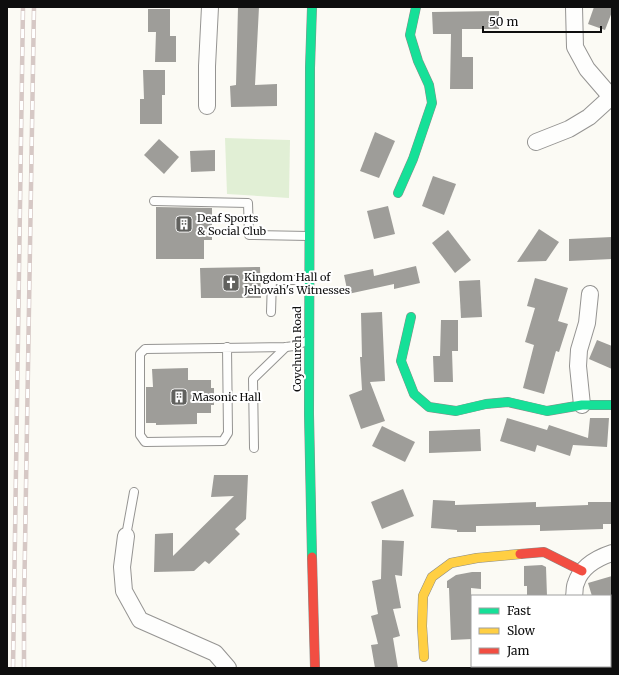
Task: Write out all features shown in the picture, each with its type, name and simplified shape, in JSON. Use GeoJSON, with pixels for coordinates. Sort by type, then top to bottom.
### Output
{"type":"FeatureCollection","features":[{"type":"Feature","properties":{"kind":"street"},"geometry":{"type":"LineString","coordinates":[[207,106],[207,66],[210,7]]}},
{"type":"Feature","properties":{"kind":"street","name":"Coychurch Road"},"geometry":{"type":"LineString","coordinates":[[312,7],[310,68],[309,414],[315,668]]}},
{"type":"Feature","properties":{"kind":"street"},"geometry":{"type":"LineString","coordinates":[[398,193],[413,159],[432,103],[429,85],[418,60],[410,35],[416,7]]}},
{"type":"Feature","properties":{"kind":"street"},"geometry":{"type":"LineString","coordinates":[[536,142],[569,129],[588,117],[612,98],[587,69],[574,47],[574,7]]}},
{"type":"Feature","properties":{"kind":"street"},"geometry":{"type":"LineString","coordinates":[[582,405],[578,366],[579,350],[587,323],[590,294]]}},
{"type":"Feature","properties":{"kind":"street"},"geometry":{"type":"LineString","coordinates":[[411,317],[401,361],[414,394],[429,407],[456,411],[486,404],[508,402],[547,411],[582,405],[612,405]]}},
{"type":"Feature","properties":{"kind":"street"},"geometry":{"type":"LineString","coordinates":[[126,536],[122,567],[124,591],[140,620],[215,653],[228,668]]}},
{"type":"Feature","properties":{"kind":"street"},"geometry":{"type":"LineString","coordinates":[[424,657],[422,626],[423,596],[432,577],[451,563],[477,558],[544,552],[582,570]]}},
{"type":"Feature","properties":{"kind":"street"},"geometry":{"type":"LineString","coordinates":[[574,595],[575,583],[582,570],[601,557],[612,553]]}},
{"type":"Feature","properties":{"kind":"lane"},"geometry":{"type":"LineString","coordinates":[[154,201],[248,203],[249,235],[310,236]]}},
{"type":"Feature","properties":{"kind":"lane"},"geometry":{"type":"LineString","coordinates":[[271,312],[272,280],[310,280]]}},
{"type":"Feature","properties":{"kind":"lane"},"geometry":{"type":"LineString","coordinates":[[227,347],[228,433],[223,441],[145,442],[140,435],[140,354],[146,349],[227,347],[286,347],[294,346],[309,340]]}},
{"type":"Feature","properties":{"kind":"lane"},"geometry":{"type":"LineString","coordinates":[[254,448],[252,379],[286,347]]}},
{"type":"Feature","properties":{"kind":"lane"},"geometry":{"type":"LineString","coordinates":[[126,536],[134,492]]}},
{"type":"Feature","properties":{"kind":"green space"},"geometry":{"type":"Polygon","coordinates":[[[225,138],[290,140],[289,198],[227,194],[225,138]]]}},
{"type":"Feature","properties":{"kind":"building"},"geometry":{"type":"Polygon","coordinates":[[[238,7],[259,7],[255,85],[277,84],[277,106],[231,107],[230,86],[236,85],[238,7]]]}},
{"type":"Feature","properties":{"kind":"building"},"geometry":{"type":"Polygon","coordinates":[[[594,7],[612,7],[612,12],[605,30],[588,24],[594,7]]]}},
{"type":"Feature","properties":{"kind":"building"},"geometry":{"type":"Polygon","coordinates":[[[148,9],[170,9],[170,36],[176,36],[176,62],[155,62],[156,32],[148,32],[148,9]]]}},
{"type":"Feature","properties":{"kind":"building"},"geometry":{"type":"Polygon","coordinates":[[[499,11],[499,29],[462,29],[462,57],[473,57],[473,89],[450,89],[451,34],[433,34],[432,12],[499,11]]]}},
{"type":"Feature","properties":{"kind":"building"},"geometry":{"type":"Polygon","coordinates":[[[143,70],[165,70],[165,95],[162,95],[162,124],[140,124],[140,99],[144,99],[143,70]]]}},
{"type":"Feature","properties":{"kind":"building"},"geometry":{"type":"Polygon","coordinates":[[[375,132],[395,141],[379,178],[360,171],[375,132]]]}},
{"type":"Feature","properties":{"kind":"building"},"geometry":{"type":"Polygon","coordinates":[[[159,139],[179,157],[164,174],[144,155],[159,139]]]}},
{"type":"Feature","properties":{"kind":"building"},"geometry":{"type":"Polygon","coordinates":[[[215,150],[215,171],[191,172],[190,151],[215,150]]]}},
{"type":"Feature","properties":{"kind":"building"},"geometry":{"type":"Polygon","coordinates":[[[433,176],[456,184],[444,215],[422,206],[433,176]]]}},
{"type":"Feature","properties":{"kind":"building"},"geometry":{"type":"Polygon","coordinates":[[[388,206],[395,234],[374,239],[367,211],[388,206]]]}},
{"type":"Feature","properties":{"kind":"building","name":"Deaf Sports & Social Club"},"geometry":{"type":"Polygon","coordinates":[[[156,207],[212,208],[212,240],[204,240],[204,259],[156,259],[156,207]]]}},
{"type":"Feature","properties":{"kind":"building"},"geometry":{"type":"Polygon","coordinates":[[[539,229],[559,242],[546,261],[517,262],[539,229]]]}},
{"type":"Feature","properties":{"kind":"building"},"geometry":{"type":"Polygon","coordinates":[[[448,230],[471,260],[455,273],[432,243],[448,230]]]}},
{"type":"Feature","properties":{"kind":"building"},"geometry":{"type":"Polygon","coordinates":[[[612,237],[612,259],[569,261],[569,239],[612,237]]]}},
{"type":"Feature","properties":{"kind":"building"},"geometry":{"type":"Polygon","coordinates":[[[416,266],[420,283],[394,289],[394,284],[348,294],[344,275],[373,269],[374,276],[416,266]]]}},
{"type":"Feature","properties":{"kind":"building","name":"Kingdom Hall of Jehovah's Witnesses"},"geometry":{"type":"Polygon","coordinates":[[[260,267],[261,298],[201,298],[200,268],[260,267]]]}},
{"type":"Feature","properties":{"kind":"building"},"geometry":{"type":"Polygon","coordinates":[[[535,278],[568,288],[558,321],[568,324],[559,352],[556,351],[544,394],[523,388],[534,345],[525,342],[535,308],[527,306],[535,278]]]}},
{"type":"Feature","properties":{"kind":"building"},"geometry":{"type":"Polygon","coordinates":[[[480,280],[482,317],[461,318],[459,281],[480,280]]]}},
{"type":"Feature","properties":{"kind":"building"},"geometry":{"type":"Polygon","coordinates":[[[382,312],[385,381],[370,382],[385,421],[361,429],[349,395],[362,390],[360,357],[362,357],[361,313],[382,312]]]}},
{"type":"Feature","properties":{"kind":"building"},"geometry":{"type":"Polygon","coordinates":[[[441,320],[458,320],[458,351],[452,351],[453,382],[434,382],[433,356],[440,356],[441,320]]]}},
{"type":"Feature","properties":{"kind":"building"},"geometry":{"type":"Polygon","coordinates":[[[597,340],[612,346],[612,369],[589,359],[597,340]]]}},
{"type":"Feature","properties":{"kind":"building","name":"Masonic Hall"},"geometry":{"type":"Polygon","coordinates":[[[188,368],[188,380],[211,380],[211,388],[214,388],[214,405],[211,405],[211,413],[197,413],[197,424],[156,425],[156,423],[146,423],[146,387],[153,387],[152,369],[188,368]]]}},
{"type":"Feature","properties":{"kind":"building"},"geometry":{"type":"Polygon","coordinates":[[[507,418],[547,430],[549,425],[588,438],[590,418],[609,418],[607,447],[573,445],[570,456],[537,445],[535,452],[500,441],[507,418]]]}},
{"type":"Feature","properties":{"kind":"building"},"geometry":{"type":"Polygon","coordinates":[[[382,426],[415,442],[405,462],[372,446],[382,426]]]}},
{"type":"Feature","properties":{"kind":"building"},"geometry":{"type":"Polygon","coordinates":[[[480,429],[481,451],[429,453],[429,431],[480,429]]]}},
{"type":"Feature","properties":{"kind":"building"},"geometry":{"type":"Polygon","coordinates":[[[214,475],[248,475],[246,519],[235,529],[240,534],[209,564],[205,561],[194,571],[154,572],[155,534],[173,533],[173,556],[234,496],[211,497],[214,475]]]}},
{"type":"Feature","properties":{"kind":"building"},"geometry":{"type":"Polygon","coordinates":[[[403,489],[414,516],[382,529],[371,502],[403,489]]]}},
{"type":"Feature","properties":{"kind":"building"},"geometry":{"type":"Polygon","coordinates":[[[433,500],[455,501],[455,505],[536,502],[536,507],[588,505],[588,502],[612,502],[612,524],[603,524],[603,529],[540,531],[540,525],[476,526],[476,532],[457,532],[457,530],[431,528],[433,500]]]}},
{"type":"Feature","properties":{"kind":"building"},"geometry":{"type":"Polygon","coordinates":[[[382,540],[404,541],[402,576],[395,575],[401,608],[393,609],[400,636],[393,638],[398,668],[375,668],[371,645],[378,644],[371,616],[378,614],[372,581],[381,579],[382,540]]]}},
{"type":"Feature","properties":{"kind":"building"},"geometry":{"type":"Polygon","coordinates":[[[542,565],[546,567],[547,595],[527,595],[527,586],[524,586],[524,566],[542,565]]]}},
{"type":"Feature","properties":{"kind":"building"},"geometry":{"type":"Polygon","coordinates":[[[481,572],[481,589],[471,588],[471,639],[451,640],[449,588],[447,588],[447,581],[456,575],[481,572]]]}},
{"type":"Feature","properties":{"kind":"building"},"geometry":{"type":"Polygon","coordinates":[[[612,576],[612,596],[592,595],[588,583],[612,576]]]}},
{"type":"Feature","properties":{"kind":"railway"},"geometry":{"type":"LineString","coordinates":[[13,668],[23,7]]}},
{"type":"Feature","properties":{"kind":"railway"},"geometry":{"type":"LineString","coordinates":[[24,668],[34,7]]}},
{"type":"Feature","properties":{"kind":"traffic: fast"},"geometry":{"type":"LineString","coordinates":[[312,7],[310,68],[309,414],[312,557]]}},
{"type":"Feature","properties":{"kind":"traffic: fast"},"geometry":{"type":"LineString","coordinates":[[398,193],[413,159],[432,103],[429,85],[418,61],[410,35],[416,7]]}},
{"type":"Feature","properties":{"kind":"traffic: fast"},"geometry":{"type":"LineString","coordinates":[[411,317],[401,361],[414,394],[429,407],[456,411],[486,404],[508,402],[547,411],[582,405],[612,405]]}},
{"type":"Feature","properties":{"kind":"traffic: slow"},"geometry":{"type":"LineString","coordinates":[[424,657],[422,626],[423,596],[432,577],[451,563],[477,558],[520,554]]}},
{"type":"Feature","properties":{"kind":"traffic: jam"},"geometry":{"type":"LineString","coordinates":[[520,554],[544,552],[582,571]]}},
{"type":"Feature","properties":{"kind":"traffic: jam"},"geometry":{"type":"LineString","coordinates":[[312,557],[315,668]]}},
{"type":"Feature","properties":{"kind":"place","name":"Deaf Sports & Social Club"},"geometry":{"type":"Point","coordinates":[184,224]}},
{"type":"Feature","properties":{"kind":"place","name":"Kingdom Hall of Jehovah's Witnesses"},"geometry":{"type":"Point","coordinates":[231,283]}},
{"type":"Feature","properties":{"kind":"place","name":"Masonic Hall"},"geometry":{"type":"Point","coordinates":[179,397]}}]}
